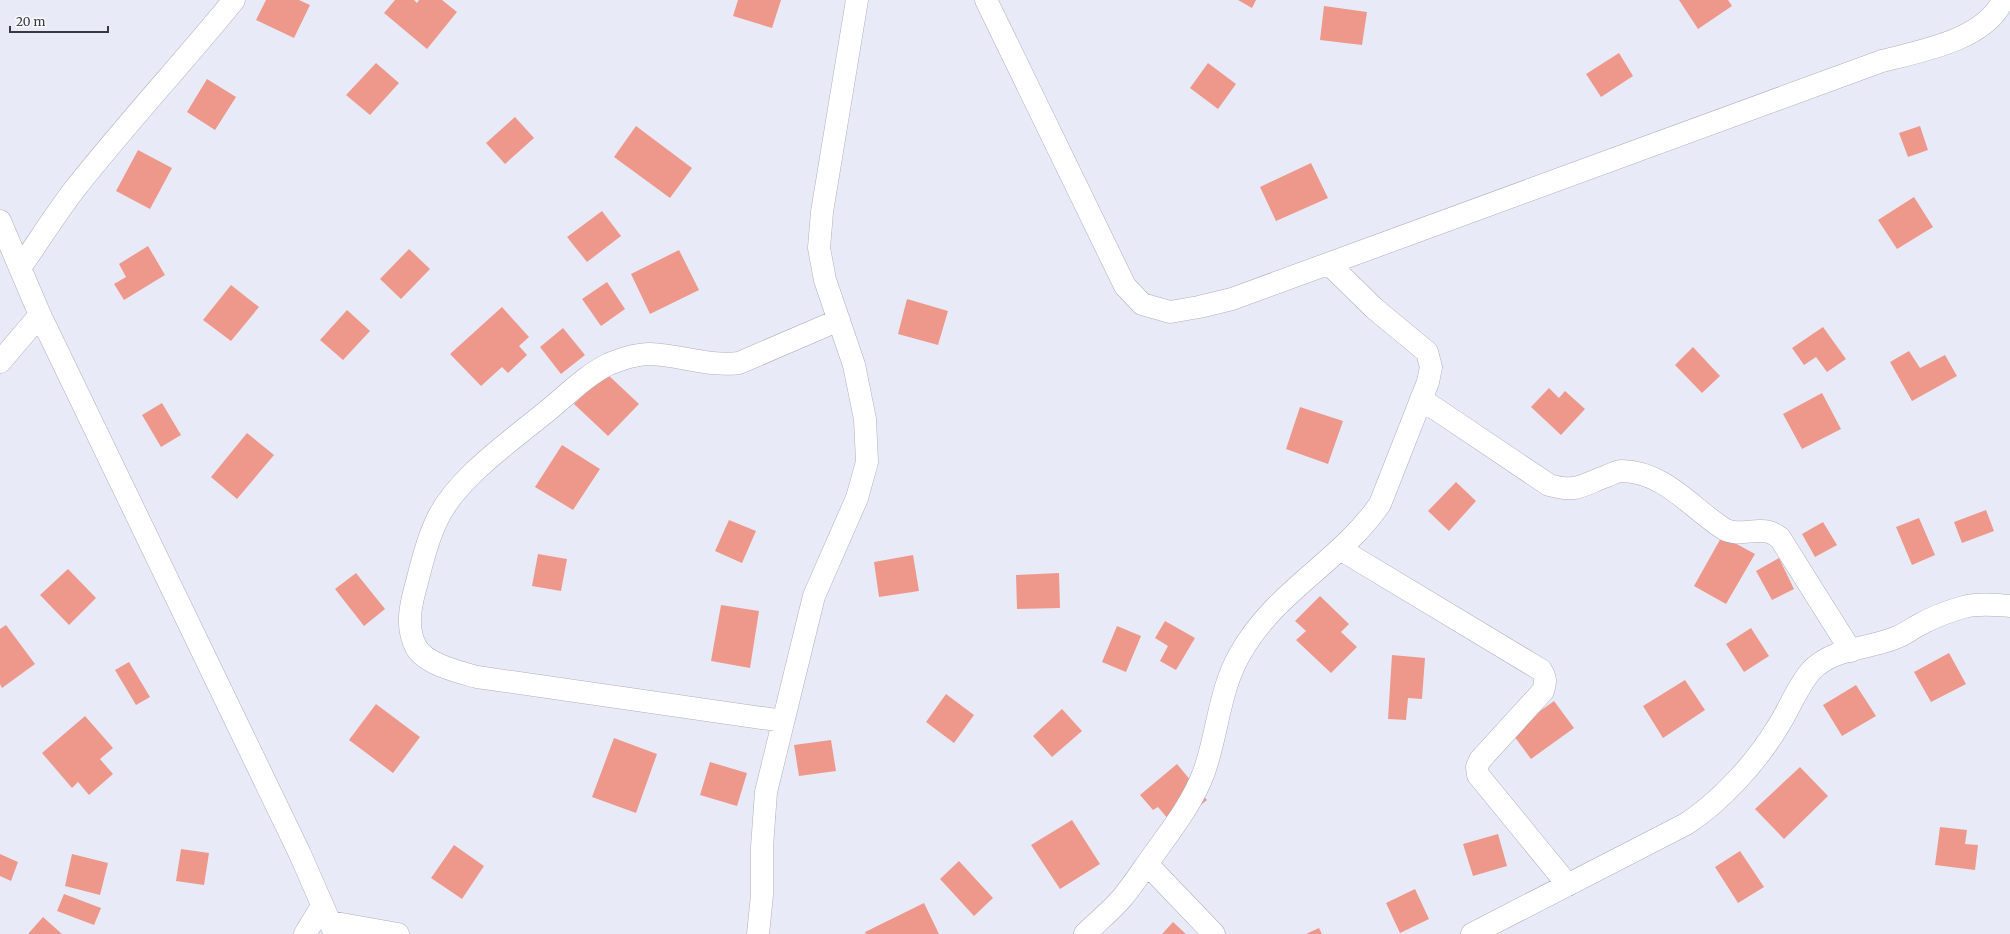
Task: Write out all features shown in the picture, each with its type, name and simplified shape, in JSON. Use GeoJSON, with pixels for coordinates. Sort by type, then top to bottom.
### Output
{"type":"FeatureCollection","features":[{"type":"Feature","properties":{"kind":"street"},"geometry":{"type":"LineString","coordinates":[[20,268],[73,192],[152,95],[203,39],[234,0]]}},
{"type":"Feature","properties":{"kind":"street"},"geometry":{"type":"LineString","coordinates":[[758,934],[762,895],[762,847],[766,792],[814,596],[857,498],[867,462],[866,419],[854,365],[825,280],[819,248],[822,212],[857,0]]}},
{"type":"Feature","properties":{"kind":"street"},"geometry":{"type":"LineString","coordinates":[[986,0],[1125,286],[1142,304],[1170,312],[1232,299],[1882,61],[1934,47],[1968,35],[1999,9],[2003,0]]}},
{"type":"Feature","properties":{"kind":"street"},"geometry":{"type":"LineString","coordinates":[[0,221],[40,315],[296,846],[329,921]]}},
{"type":"Feature","properties":{"kind":"street"},"geometry":{"type":"LineString","coordinates":[[1084,934],[1121,899],[1180,818],[1204,773],[1218,723],[1226,683],[1239,654],[1256,627],[1287,594],[1340,549],[1367,522],[1380,504],[1421,399],[1431,367],[1428,352],[1375,309],[1328,264]]}},
{"type":"Feature","properties":{"kind":"street"},"geometry":{"type":"LineString","coordinates":[[0,362],[40,315]]}},
{"type":"Feature","properties":{"kind":"street"},"geometry":{"type":"LineString","coordinates":[[783,721],[477,677],[452,670],[431,661],[416,648],[410,629],[410,606],[424,554],[436,520],[452,496],[469,476],[607,365],[627,357],[649,354],[723,365],[739,363],[839,320]]}},
{"type":"Feature","properties":{"kind":"street"},"geometry":{"type":"LineString","coordinates":[[1421,399],[1549,485],[1565,490],[1582,488],[1620,471],[1636,473],[1653,478],[1683,496],[1725,530],[1740,533],[1769,532],[1780,538],[1851,651]]}},
{"type":"Feature","properties":{"kind":"street"},"geometry":{"type":"LineString","coordinates":[[1340,549],[1541,670],[1545,677],[1546,684],[1543,690],[1480,760],[1477,767],[1478,776],[1568,885]]}},
{"type":"Feature","properties":{"kind":"street"},"geometry":{"type":"LineString","coordinates":[[1472,934],[1686,824],[1704,813],[1718,800],[1771,739],[1811,671],[1821,662],[1835,655],[1876,645],[1898,637],[1940,616],[1966,607],[2010,606]]}},
{"type":"Feature","properties":{"kind":"street"},"geometry":{"type":"LineString","coordinates":[[1147,864],[1214,934]]}},
{"type":"Feature","properties":{"kind":"street"},"geometry":{"type":"LineString","coordinates":[[306,934],[329,921],[398,934]]}},
{"type":"Feature","properties":{"kind":"building"},"geometry":{"type":"Polygon","coordinates":[[[266,0],[299,0],[310,5],[294,38],[256,20],[266,0]]]}},
{"type":"Feature","properties":{"kind":"building"},"geometry":{"type":"Polygon","coordinates":[[[395,0],[414,0],[417,3],[419,0],[442,0],[457,12],[427,49],[384,13],[395,0]]]}},
{"type":"Feature","properties":{"kind":"building"},"geometry":{"type":"Polygon","coordinates":[[[738,0],[781,0],[772,28],[733,16],[738,0]]]}},
{"type":"Feature","properties":{"kind":"building"},"geometry":{"type":"Polygon","coordinates":[[[1238,0],[1256,0],[1252,8],[1238,0]]]}},
{"type":"Feature","properties":{"kind":"building"},"geometry":{"type":"Polygon","coordinates":[[[1679,0],[1728,0],[1732,6],[1698,29],[1679,0]]]}},
{"type":"Feature","properties":{"kind":"building"},"geometry":{"type":"Polygon","coordinates":[[[1324,6],[1367,12],[1362,45],[1320,40],[1324,6]]]}},
{"type":"Feature","properties":{"kind":"building"},"geometry":{"type":"Polygon","coordinates":[[[1619,53],[1633,76],[1601,97],[1586,74],[1619,53]]]}},
{"type":"Feature","properties":{"kind":"building"},"geometry":{"type":"Polygon","coordinates":[[[376,63],[399,83],[370,115],[346,95],[376,63]]]}},
{"type":"Feature","properties":{"kind":"building"},"geometry":{"type":"Polygon","coordinates":[[[1208,63],[1236,84],[1218,109],[1190,88],[1208,63]]]}},
{"type":"Feature","properties":{"kind":"building"},"geometry":{"type":"Polygon","coordinates":[[[207,79],[236,97],[215,130],[187,112],[207,79]]]}},
{"type":"Feature","properties":{"kind":"building"},"geometry":{"type":"Polygon","coordinates":[[[515,117],[534,138],[505,164],[486,143],[515,117]]]}},
{"type":"Feature","properties":{"kind":"building"},"geometry":{"type":"Polygon","coordinates":[[[636,126],[692,168],[670,198],[614,157],[636,126]]]}},
{"type":"Feature","properties":{"kind":"building"},"geometry":{"type":"Polygon","coordinates":[[[1920,126],[1928,150],[1908,157],[1899,133],[1920,126]]]}},
{"type":"Feature","properties":{"kind":"building"},"geometry":{"type":"Polygon","coordinates":[[[138,150],[172,168],[150,209],[116,191],[138,150]]]}},
{"type":"Feature","properties":{"kind":"building"},"geometry":{"type":"Polygon","coordinates":[[[1311,163],[1328,198],[1276,221],[1260,187],[1311,163]]]}},
{"type":"Feature","properties":{"kind":"building"},"geometry":{"type":"Polygon","coordinates":[[[1914,197],[1933,227],[1897,249],[1878,220],[1914,197]]]}},
{"type":"Feature","properties":{"kind":"building"},"geometry":{"type":"Polygon","coordinates":[[[602,211],[621,236],[587,262],[567,237],[602,211]]]}},
{"type":"Feature","properties":{"kind":"building"},"geometry":{"type":"Polygon","coordinates":[[[148,246],[165,275],[124,300],[114,284],[126,277],[119,264],[148,246]]]}},
{"type":"Feature","properties":{"kind":"building"},"geometry":{"type":"Polygon","coordinates":[[[409,249],[430,269],[401,299],[380,279],[409,249]]]}},
{"type":"Feature","properties":{"kind":"building"},"geometry":{"type":"Polygon","coordinates":[[[679,250],[699,290],[650,314],[631,274],[679,250]]]}},
{"type":"Feature","properties":{"kind":"building"},"geometry":{"type":"Polygon","coordinates":[[[607,282],[625,309],[601,326],[582,299],[607,282]]]}},
{"type":"Feature","properties":{"kind":"building"},"geometry":{"type":"Polygon","coordinates":[[[231,285],[259,307],[231,341],[203,320],[231,285]]]}},
{"type":"Feature","properties":{"kind":"building"},"geometry":{"type":"Polygon","coordinates":[[[907,299],[948,311],[938,345],[898,334],[907,299]]]}},
{"type":"Feature","properties":{"kind":"building"},"geometry":{"type":"Polygon","coordinates":[[[502,307],[529,337],[519,346],[527,355],[508,373],[502,367],[481,386],[450,354],[502,307]]]}},
{"type":"Feature","properties":{"kind":"building"},"geometry":{"type":"Polygon","coordinates":[[[347,310],[370,331],[343,360],[320,340],[347,310]]]}},
{"type":"Feature","properties":{"kind":"building"},"geometry":{"type":"Polygon","coordinates":[[[1823,327],[1846,359],[1827,372],[1816,357],[1804,365],[1792,348],[1823,327]]]}},
{"type":"Feature","properties":{"kind":"building"},"geometry":{"type":"Polygon","coordinates":[[[563,328],[585,355],[561,374],[540,347],[563,328]]]}},
{"type":"Feature","properties":{"kind":"building"},"geometry":{"type":"Polygon","coordinates":[[[1693,347],[1720,376],[1702,393],[1675,365],[1693,347]]]}},
{"type":"Feature","properties":{"kind":"building"},"geometry":{"type":"Polygon","coordinates":[[[1909,351],[1920,368],[1945,355],[1957,376],[1912,401],[1890,362],[1909,351]]]}},
{"type":"Feature","properties":{"kind":"building"},"geometry":{"type":"Polygon","coordinates":[[[605,372],[639,404],[608,436],[574,404],[605,372]]]}},
{"type":"Feature","properties":{"kind":"building"},"geometry":{"type":"Polygon","coordinates":[[[1549,388],[1559,398],[1565,391],[1585,409],[1561,435],[1531,407],[1549,388]]]}},
{"type":"Feature","properties":{"kind":"building"},"geometry":{"type":"Polygon","coordinates":[[[1822,393],[1841,429],[1802,449],[1783,414],[1822,393]]]}},
{"type":"Feature","properties":{"kind":"building"},"geometry":{"type":"Polygon","coordinates":[[[162,403],[181,435],[161,447],[142,415],[162,403]]]}},
{"type":"Feature","properties":{"kind":"building"},"geometry":{"type":"Polygon","coordinates":[[[1300,407],[1343,421],[1328,464],[1286,449],[1300,407]]]}},
{"type":"Feature","properties":{"kind":"building"},"geometry":{"type":"Polygon","coordinates":[[[247,433],[274,455],[237,499],[211,477],[247,433]]]}},
{"type":"Feature","properties":{"kind":"building"},"geometry":{"type":"Polygon","coordinates":[[[562,445],[600,469],[573,510],[535,487],[562,445]]]}},
{"type":"Feature","properties":{"kind":"building"},"geometry":{"type":"Polygon","coordinates":[[[1456,482],[1476,501],[1449,531],[1428,511],[1456,482]]]}},
{"type":"Feature","properties":{"kind":"building"},"geometry":{"type":"Polygon","coordinates":[[[1986,510],[1994,531],[1962,543],[1954,522],[1986,510]]]}},
{"type":"Feature","properties":{"kind":"building"},"geometry":{"type":"Polygon","coordinates":[[[1919,518],[1935,555],[1912,565],[1896,527],[1919,518]]]}},
{"type":"Feature","properties":{"kind":"building"},"geometry":{"type":"Polygon","coordinates":[[[729,520],[756,531],[742,563],[715,551],[729,520]]]}},
{"type":"Feature","properties":{"kind":"building"},"geometry":{"type":"Polygon","coordinates":[[[1823,522],[1837,545],[1815,557],[1802,534],[1823,522]]]}},
{"type":"Feature","properties":{"kind":"building"},"geometry":{"type":"Polygon","coordinates":[[[1722,536],[1755,554],[1726,604],[1694,586],[1722,536]]]}},
{"type":"Feature","properties":{"kind":"building"},"geometry":{"type":"Polygon","coordinates":[[[538,554],[567,559],[561,591],[532,586],[538,554]]]}},
{"type":"Feature","properties":{"kind":"building"},"geometry":{"type":"Polygon","coordinates":[[[913,555],[919,591],[879,597],[874,562],[913,555]]]}},
{"type":"Feature","properties":{"kind":"building"},"geometry":{"type":"Polygon","coordinates":[[[1779,558],[1794,589],[1772,600],[1756,571],[1779,558]]]}},
{"type":"Feature","properties":{"kind":"building"},"geometry":{"type":"Polygon","coordinates":[[[68,569],[96,598],[69,625],[40,595],[68,569]]]}},
{"type":"Feature","properties":{"kind":"building"},"geometry":{"type":"Polygon","coordinates":[[[356,573],[385,609],[364,626],[335,589],[356,573]]]}},
{"type":"Feature","properties":{"kind":"building"},"geometry":{"type":"Polygon","coordinates":[[[1059,573],[1060,608],[1017,609],[1016,575],[1059,573]]]}},
{"type":"Feature","properties":{"kind":"building"},"geometry":{"type":"Polygon","coordinates":[[[1320,596],[1349,624],[1341,632],[1357,647],[1331,673],[1296,640],[1306,631],[1295,621],[1320,596]]]}},
{"type":"Feature","properties":{"kind":"building"},"geometry":{"type":"Polygon","coordinates":[[[721,605],[759,611],[750,668],[711,661],[721,605]]]}},
{"type":"Feature","properties":{"kind":"building"},"geometry":{"type":"Polygon","coordinates":[[[1165,621],[1195,638],[1176,670],[1160,661],[1168,646],[1155,638],[1165,621]]]}},
{"type":"Feature","properties":{"kind":"building"},"geometry":{"type":"Polygon","coordinates":[[[6,625],[35,664],[2,688],[0,684],[0,629],[6,625]]]}},
{"type":"Feature","properties":{"kind":"building"},"geometry":{"type":"Polygon","coordinates":[[[1117,626],[1141,636],[1126,672],[1102,662],[1117,626]]]}},
{"type":"Feature","properties":{"kind":"building"},"geometry":{"type":"Polygon","coordinates":[[[1751,628],[1769,656],[1744,672],[1726,644],[1751,628]]]}},
{"type":"Feature","properties":{"kind":"building"},"geometry":{"type":"Polygon","coordinates":[[[1949,653],[1966,684],[1931,702],[1914,672],[1949,653]]]}},
{"type":"Feature","properties":{"kind":"building"},"geometry":{"type":"Polygon","coordinates":[[[1392,655],[1425,658],[1422,699],[1408,698],[1406,720],[1388,719],[1392,655]]]}},
{"type":"Feature","properties":{"kind":"building"},"geometry":{"type":"Polygon","coordinates":[[[129,662],[150,697],[136,705],[115,670],[129,662]]]}},
{"type":"Feature","properties":{"kind":"building"},"geometry":{"type":"Polygon","coordinates":[[[1685,680],[1705,710],[1663,738],[1643,706],[1685,680]]]}},
{"type":"Feature","properties":{"kind":"building"},"geometry":{"type":"Polygon","coordinates":[[[1856,685],[1876,716],[1842,736],[1823,705],[1856,685]]]}},
{"type":"Feature","properties":{"kind":"building"},"geometry":{"type":"Polygon","coordinates":[[[946,694],[974,715],[954,743],[926,722],[946,694]]]}},
{"type":"Feature","properties":{"kind":"building"},"geometry":{"type":"Polygon","coordinates":[[[1554,701],[1574,728],[1531,759],[1511,732],[1554,701]]]}},
{"type":"Feature","properties":{"kind":"building"},"geometry":{"type":"Polygon","coordinates":[[[376,704],[420,737],[393,773],[349,740],[376,704]]]}},
{"type":"Feature","properties":{"kind":"building"},"geometry":{"type":"Polygon","coordinates":[[[1062,709],[1082,731],[1052,757],[1033,736],[1062,709]]]}},
{"type":"Feature","properties":{"kind":"building"},"geometry":{"type":"Polygon","coordinates":[[[85,716],[113,748],[100,759],[113,774],[89,795],[78,782],[72,788],[42,753],[85,716]]]}},
{"type":"Feature","properties":{"kind":"building"},"geometry":{"type":"Polygon","coordinates":[[[614,738],[657,754],[636,813],[592,797],[614,738]]]}},
{"type":"Feature","properties":{"kind":"building"},"geometry":{"type":"Polygon","coordinates":[[[831,740],[836,771],[799,776],[794,745],[831,740]]]}},
{"type":"Feature","properties":{"kind":"building"},"geometry":{"type":"Polygon","coordinates":[[[710,762],[747,773],[737,806],[700,795],[710,762]]]}},
{"type":"Feature","properties":{"kind":"building"},"geometry":{"type":"Polygon","coordinates":[[[1177,764],[1207,800],[1174,826],[1158,807],[1153,810],[1140,795],[1177,764]]]}},
{"type":"Feature","properties":{"kind":"building"},"geometry":{"type":"Polygon","coordinates":[[[1800,767],[1828,796],[1784,839],[1755,809],[1800,767]]]}},
{"type":"Feature","properties":{"kind":"building"},"geometry":{"type":"Polygon","coordinates":[[[1072,820],[1100,864],[1060,889],[1031,845],[1072,820]]]}},
{"type":"Feature","properties":{"kind":"building"},"geometry":{"type":"Polygon","coordinates":[[[1940,827],[1967,830],[1965,844],[1978,845],[1975,870],[1935,865],[1940,827]]]}},
{"type":"Feature","properties":{"kind":"building"},"geometry":{"type":"Polygon","coordinates":[[[1498,834],[1507,866],[1473,876],[1463,844],[1498,834]]]}},
{"type":"Feature","properties":{"kind":"building"},"geometry":{"type":"Polygon","coordinates":[[[454,845],[484,866],[462,899],[431,878],[454,845]]]}},
{"type":"Feature","properties":{"kind":"building"},"geometry":{"type":"Polygon","coordinates":[[[181,849],[209,853],[204,885],[176,881],[181,849]]]}},
{"type":"Feature","properties":{"kind":"building"},"geometry":{"type":"Polygon","coordinates":[[[1740,851],[1764,887],[1738,903],[1715,867],[1740,851]]]}},
{"type":"Feature","properties":{"kind":"building"},"geometry":{"type":"Polygon","coordinates":[[[0,854],[18,862],[11,881],[0,876],[0,854]]]}},
{"type":"Feature","properties":{"kind":"building"},"geometry":{"type":"Polygon","coordinates":[[[72,854],[108,863],[100,895],[65,886],[72,854]]]}},
{"type":"Feature","properties":{"kind":"building"},"geometry":{"type":"Polygon","coordinates":[[[959,861],[993,898],[974,916],[940,879],[959,861]]]}},
{"type":"Feature","properties":{"kind":"building"},"geometry":{"type":"Polygon","coordinates":[[[1415,889],[1429,919],[1400,933],[1386,903],[1415,889]]]}},
{"type":"Feature","properties":{"kind":"building"},"geometry":{"type":"Polygon","coordinates":[[[64,894],[101,908],[94,925],[57,911],[64,894]]]}},
{"type":"Feature","properties":{"kind":"building"},"geometry":{"type":"Polygon","coordinates":[[[924,903],[939,934],[866,934],[865,932],[924,903]]]}},
{"type":"Feature","properties":{"kind":"building"},"geometry":{"type":"Polygon","coordinates":[[[43,917],[62,934],[28,934],[43,917]]]}},
{"type":"Feature","properties":{"kind":"building"},"geometry":{"type":"Polygon","coordinates":[[[1173,922],[1186,934],[1162,934],[1173,922]]]}},
{"type":"Feature","properties":{"kind":"building"},"geometry":{"type":"Polygon","coordinates":[[[1319,928],[1322,934],[1306,934],[1319,928]]]}}]}
